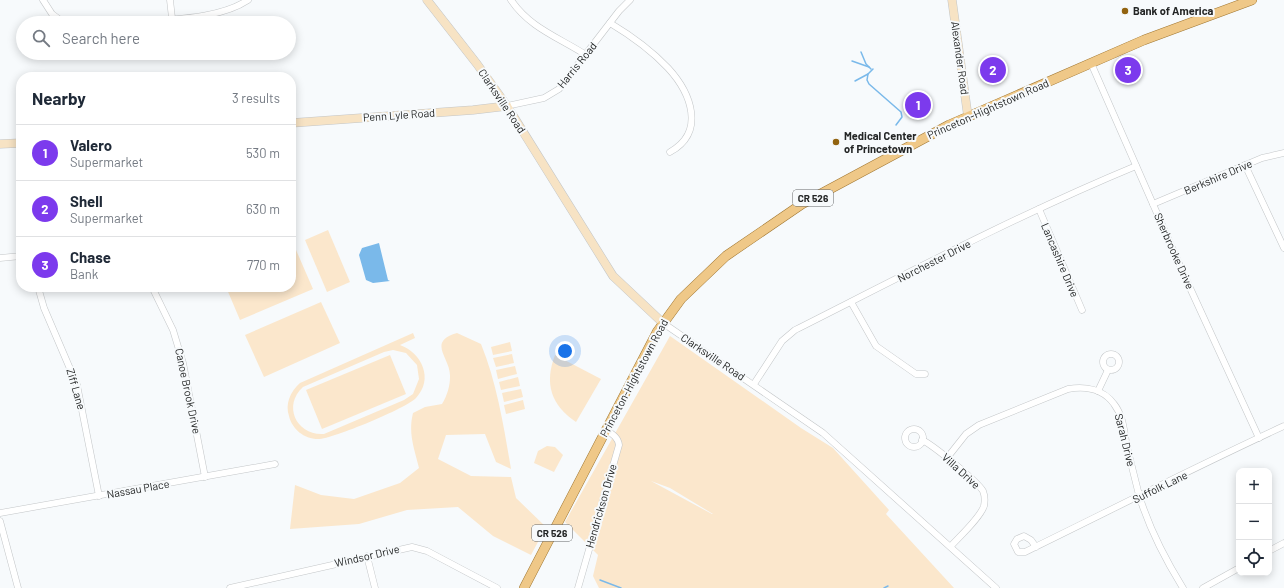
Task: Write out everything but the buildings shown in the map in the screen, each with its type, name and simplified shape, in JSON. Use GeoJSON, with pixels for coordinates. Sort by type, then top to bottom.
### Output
{"type":"FeatureCollection","features":[{"type":"Feature","properties":{"kind":"main road","name":"Princeton-Hightstown Road"},"geometry":{"type":"LineString","coordinates":[[524,588],[663,323],[697,281],[726,256],[754,235],[824,192],[919,140],[1091,63],[1188,23],[1252,0]]}},
{"type":"Feature","properties":{"kind":"street"},"geometry":{"type":"LineString","coordinates":[[43,0],[55,16]]}},
{"type":"Feature","properties":{"kind":"street"},"geometry":{"type":"LineString","coordinates":[[170,0],[172,16]]}},
{"type":"Feature","properties":{"kind":"street"},"geometry":{"type":"LineString","coordinates":[[190,16],[218,13],[238,6],[248,0]]}},
{"type":"Feature","properties":{"kind":"street","name":"Clarksville Road"},"geometry":{"type":"LineString","coordinates":[[427,0],[478,64],[507,106],[604,264],[621,285],[663,323],[754,384],[834,442],[996,588]]}},
{"type":"Feature","properties":{"kind":"street"},"geometry":{"type":"LineString","coordinates":[[511,0],[517,9],[533,25],[562,40],[586,55]]}},
{"type":"Feature","properties":{"kind":"street","name":"Harris Road"},"geometry":{"type":"LineString","coordinates":[[507,106],[535,100],[552,94],[565,83],[610,22],[630,0]]}},
{"type":"Feature","properties":{"kind":"street","name":"Alexander Road"},"geometry":{"type":"LineString","coordinates":[[952,0],[968,117]]}},
{"type":"Feature","properties":{"kind":"street"},"geometry":{"type":"LineString","coordinates":[[610,22],[662,62],[677,79],[688,98],[692,118],[689,132],[680,145],[670,152]]}},
{"type":"Feature","properties":{"kind":"street","name":"Sherbrooke Drive"},"geometry":{"type":"LineString","coordinates":[[1091,63],[1259,438]]}},
{"type":"Feature","properties":{"kind":"street","name":"Penn Lyle Road"},"geometry":{"type":"LineString","coordinates":[[296,123],[473,110],[507,106]]}},
{"type":"Feature","properties":{"kind":"street"},"geometry":{"type":"LineString","coordinates":[[0,144],[16,143]]}},
{"type":"Feature","properties":{"kind":"street","name":"Berkshire Drive"},"geometry":{"type":"LineString","coordinates":[[1153,204],[1268,156],[1284,153]]}},
{"type":"Feature","properties":{"kind":"street"},"geometry":{"type":"LineString","coordinates":[[1246,165],[1284,248]]}},
{"type":"Feature","properties":{"kind":"street","name":"Norchester Drive"},"geometry":{"type":"LineString","coordinates":[[754,384],[778,347],[788,335],[851,302],[1039,209],[1136,166]]}},
{"type":"Feature","properties":{"kind":"street","name":"Lancashire Drive"},"geometry":{"type":"LineString","coordinates":[[1039,209],[1082,310]]}},
{"type":"Feature","properties":{"kind":"street"},"geometry":{"type":"LineString","coordinates":[[0,258],[16,256]]}},
{"type":"Feature","properties":{"kind":"street","name":"Ziff Lane"},"geometry":{"type":"LineString","coordinates":[[39,292],[44,308],[77,385],[99,496]]}},
{"type":"Feature","properties":{"kind":"street","name":"Canoe Brook Drive"},"geometry":{"type":"LineString","coordinates":[[154,292],[173,330],[181,356],[205,477]]}},
{"type":"Feature","properties":{"kind":"street"},"geometry":{"type":"LineString","coordinates":[[851,302],[876,346],[916,374],[925,374]]}},
{"type":"Feature","properties":{"kind":"street"},"geometry":{"type":"LineString","coordinates":[[947,458],[966,434],[979,425],[1068,389],[1084,388],[1098,391],[1108,370]]}},
{"type":"Feature","properties":{"kind":"street","name":"Sarah Drive"},"geometry":{"type":"LineString","coordinates":[[1098,391],[1114,404],[1122,418],[1129,458],[1140,497],[1161,550],[1183,588]]}},
{"type":"Feature","properties":{"kind":"street","name":"Suffolk Lane"},"geometry":{"type":"LineString","coordinates":[[1036,547],[1031,540],[1024,536],[1017,539],[1014,544],[1018,552],[1025,552],[1036,547],[1140,497],[1284,426]]}},
{"type":"Feature","properties":{"kind":"street","name":"Hendrickson Drive"},"geometry":{"type":"LineString","coordinates":[[578,588],[619,445],[619,440],[606,430]]}},
{"type":"Feature","properties":{"kind":"street","name":"Villa Drive"},"geometry":{"type":"LineString","coordinates":[[922,440],[928,442],[980,488],[985,502],[982,512],[951,546]]}},
{"type":"Feature","properties":{"kind":"street","name":"Nassau Place"},"geometry":{"type":"LineString","coordinates":[[0,513],[275,464]]}},
{"type":"Feature","properties":{"kind":"street"},"geometry":{"type":"LineString","coordinates":[[0,521],[18,588]]}},
{"type":"Feature","properties":{"kind":"street"},"geometry":{"type":"LineString","coordinates":[[1272,549],[1284,543]]}},
{"type":"Feature","properties":{"kind":"street","name":"Windsor Drive"},"geometry":{"type":"LineString","coordinates":[[230,588],[242,587],[405,547],[420,548],[497,588]]}},
{"type":"Feature","properties":{"kind":"street"},"geometry":{"type":"LineString","coordinates":[[367,556],[375,588]]}},
{"type":"Feature","properties":{"kind":"street"},"geometry":{"type":"LineString","coordinates":[[1203,588],[1236,570]]}},
{"type":"Feature","properties":{"kind":"shaded area"},"geometry":{"type":"Polygon","coordinates":[[[328,230],[350,282],[327,292],[305,240],[328,230]]]}},
{"type":"Feature","properties":{"kind":"shaded area"},"geometry":{"type":"Polygon","coordinates":[[[296,250],[313,289],[240,320],[228,292],[296,292],[296,250]]]}},
{"type":"Feature","properties":{"kind":"shaded area"},"geometry":{"type":"Polygon","coordinates":[[[321,302],[340,343],[264,377],[245,335],[321,302]]]}},
{"type":"Feature","properties":{"kind":"shaded area"},"geometry":{"type":"Polygon","coordinates":[[[413,333],[415,338],[400,345],[408,349],[419,360],[425,375],[421,391],[410,403],[384,416],[352,429],[318,439],[313,439],[299,432],[293,425],[289,416],[289,398],[300,383],[413,333]],[[393,350],[384,352],[303,387],[297,395],[293,411],[300,425],[306,430],[314,433],[324,434],[404,400],[413,394],[419,379],[417,365],[406,353],[393,350]]]}},
{"type":"Feature","properties":{"kind":"shaded area"},"geometry":{"type":"Polygon","coordinates":[[[457,333],[481,344],[487,359],[503,422],[511,469],[496,462],[485,434],[446,435],[438,459],[471,476],[511,477],[516,498],[546,527],[531,555],[493,536],[458,507],[407,510],[359,524],[290,529],[295,485],[321,495],[354,499],[400,483],[419,468],[411,434],[413,413],[425,407],[442,404],[444,401],[449,387],[450,377],[441,346],[443,341],[457,333]]]}},
{"type":"Feature","properties":{"kind":"shaded area"},"geometry":{"type":"Polygon","coordinates":[[[670,336],[801,428],[833,448],[889,510],[886,514],[954,588],[599,588],[593,576],[598,555],[565,522],[670,336]],[[651,481],[713,514],[670,488],[651,481]]]}},
{"type":"Feature","properties":{"kind":"shaded area"},"geometry":{"type":"Polygon","coordinates":[[[510,342],[512,351],[493,355],[491,347],[510,342]]]}},
{"type":"Feature","properties":{"kind":"shaded area"},"geometry":{"type":"Polygon","coordinates":[[[512,354],[514,363],[496,367],[493,358],[512,354]]]}},
{"type":"Feature","properties":{"kind":"shaded area"},"geometry":{"type":"Polygon","coordinates":[[[390,355],[406,394],[322,429],[306,390],[390,355]]]}},
{"type":"Feature","properties":{"kind":"shaded area"},"geometry":{"type":"Polygon","coordinates":[[[555,355],[601,379],[576,422],[567,415],[555,401],[552,393],[550,375],[555,355]]]}},
{"type":"Feature","properties":{"kind":"shaded area"},"geometry":{"type":"Polygon","coordinates":[[[515,366],[517,374],[498,379],[496,370],[515,366]]]}},
{"type":"Feature","properties":{"kind":"shaded area"},"geometry":{"type":"Polygon","coordinates":[[[518,377],[520,386],[501,390],[499,382],[518,377]]]}},
{"type":"Feature","properties":{"kind":"shaded area"},"geometry":{"type":"Polygon","coordinates":[[[521,389],[523,397],[504,402],[502,393],[521,389]]]}},
{"type":"Feature","properties":{"kind":"shaded area"},"geometry":{"type":"Polygon","coordinates":[[[523,400],[525,409],[506,414],[504,405],[523,400]]]}},
{"type":"Feature","properties":{"kind":"shaded area"},"geometry":{"type":"Polygon","coordinates":[[[547,446],[555,447],[563,455],[554,472],[534,463],[538,451],[547,446]]]}},
{"type":"Feature","properties":{"kind":"water"},"geometry":{"type":"Polygon","coordinates":[[[379,243],[388,280],[390,281],[373,283],[366,280],[359,255],[362,248],[379,243]]]}},
{"type":"Feature","properties":{"kind":"waterway"},"geometry":{"type":"LineString","coordinates":[[861,52],[866,64],[871,69]]}},
{"type":"Feature","properties":{"kind":"waterway"},"geometry":{"type":"LineString","coordinates":[[852,61],[869,67]]}},
{"type":"Feature","properties":{"kind":"waterway"},"geometry":{"type":"LineString","coordinates":[[855,81],[868,74],[873,69]]}},
{"type":"Feature","properties":{"kind":"waterway"},"geometry":{"type":"LineString","coordinates":[[868,74],[867,80],[869,84],[901,112],[902,117],[896,125]]}},
{"type":"Feature","properties":{"kind":"waterway"},"geometry":{"type":"LineString","coordinates":[[600,580],[621,588]]}},
{"type":"Feature","properties":{"kind":"waterway"},"geometry":{"type":"LineString","coordinates":[[884,588],[888,586]]}},
{"type":"Feature","properties":{"kind":"place","name":"Bank of America"},"geometry":{"type":"Point","coordinates":[1125,11]}},
{"type":"Feature","properties":{"kind":"place","name":"Shell"},"geometry":{"type":"Point","coordinates":[993,70]}},
{"type":"Feature","properties":{"kind":"place","name":"Chase"},"geometry":{"type":"Point","coordinates":[1128,70]}},
{"type":"Feature","properties":{"kind":"place","name":"Valero"},"geometry":{"type":"Point","coordinates":[918,105]}},
{"type":"Feature","properties":{"kind":"place","name":"Medical Center of Princetown"},"geometry":{"type":"Point","coordinates":[836,142]}}]}
